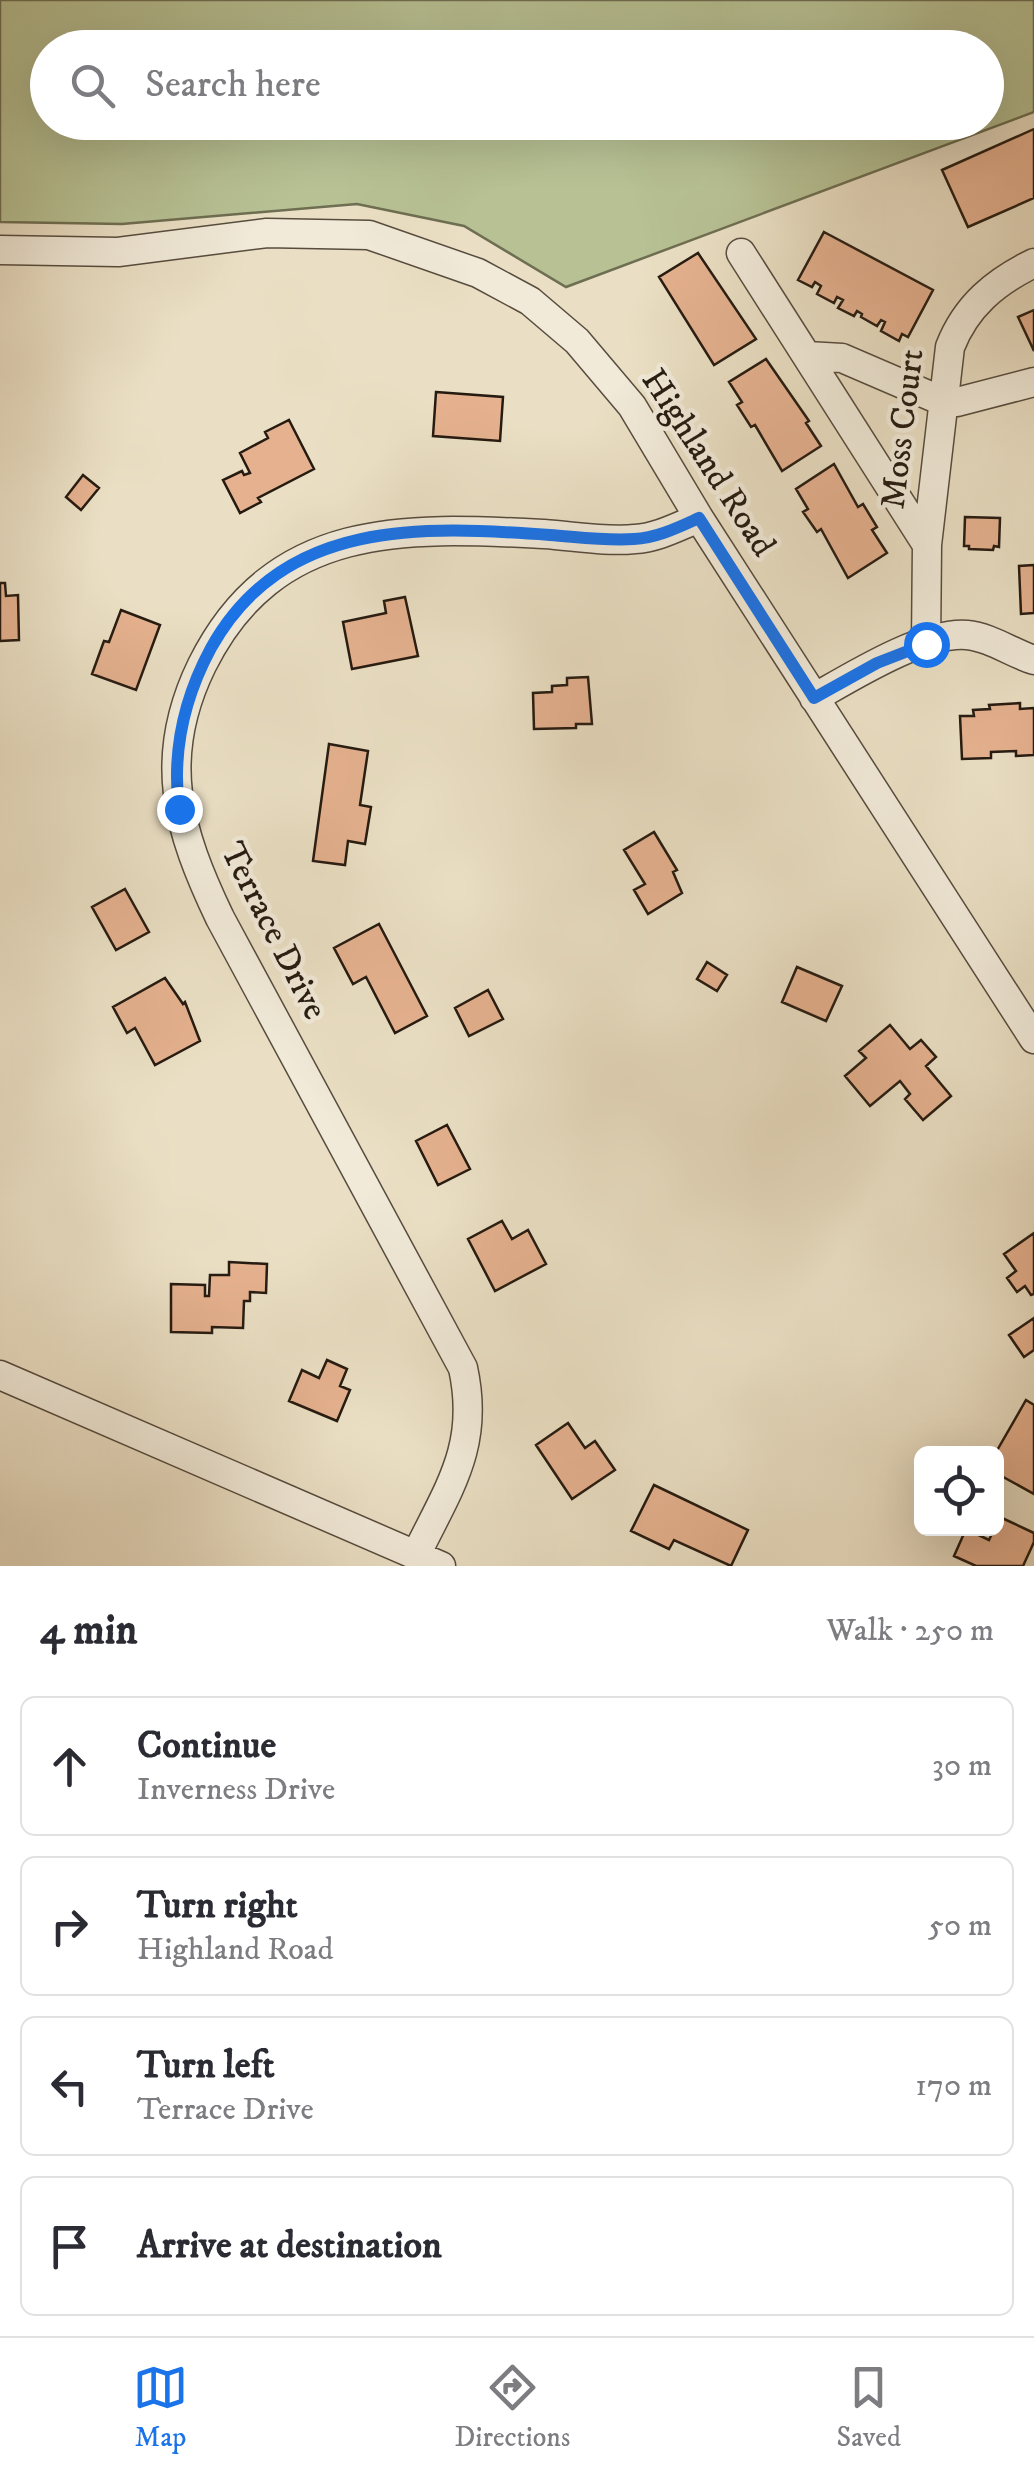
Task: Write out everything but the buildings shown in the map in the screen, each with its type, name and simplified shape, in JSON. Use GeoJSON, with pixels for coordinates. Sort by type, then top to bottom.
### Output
{"type":"FeatureCollection","features":[{"type":"Feature","properties":{"kind":"street","name":"Highland Road"},"geometry":{"type":"LineString","coordinates":[[0,250],[118,252],[267,233],[369,235],[478,273],[530,301],[576,341],[632,406],[699,518],[1032,1033]]}},
{"type":"Feature","properties":{"kind":"street"},"geometry":{"type":"LineString","coordinates":[[741,252],[927,545]]}},
{"type":"Feature","properties":{"kind":"street","name":"Moss Court"},"geometry":{"type":"LineString","coordinates":[[926,644],[927,545],[950,346],[962,319],[982,296],[1034,264]]}},
{"type":"Feature","properties":{"kind":"street"},"geometry":{"type":"LineString","coordinates":[[807,356],[842,358],[942,401],[957,402],[1034,382]]}},
{"type":"Feature","properties":{"kind":"street","name":"Terrace Drive"},"geometry":{"type":"LineString","coordinates":[[429,1560],[466,1448],[470,1397],[463,1368],[194,864],[185,838],[176,784],[176,758],[188,703],[196,678],[221,631],[240,609],[285,570],[343,542],[375,534],[442,530],[637,539],[699,518]]}},
{"type":"Feature","properties":{"kind":"street"},"geometry":{"type":"LineString","coordinates":[[814,698],[877,663],[926,644],[968,635],[1034,660]]}},
{"type":"Feature","properties":{"kind":"street"},"geometry":{"type":"LineString","coordinates":[[0,1375],[429,1560]]}},
{"type":"Feature","properties":{"kind":"green space"},"geometry":{"type":"Polygon","coordinates":[[[0,0],[1034,0],[1034,112],[1004,123],[1004,30],[30,30],[30,140],[959,140],[566,287],[464,226],[357,204],[122,224],[0,222],[0,0]]]}},
{"type":"Feature","properties":{"kind":"route"},"geometry":{"type":"LineString","coordinates":[[179,809],[176,758],[181,732],[196,678],[221,631],[285,570],[343,542],[375,534],[442,530],[637,539],[699,518],[814,698],[877,663],[926,644]]}}]}
